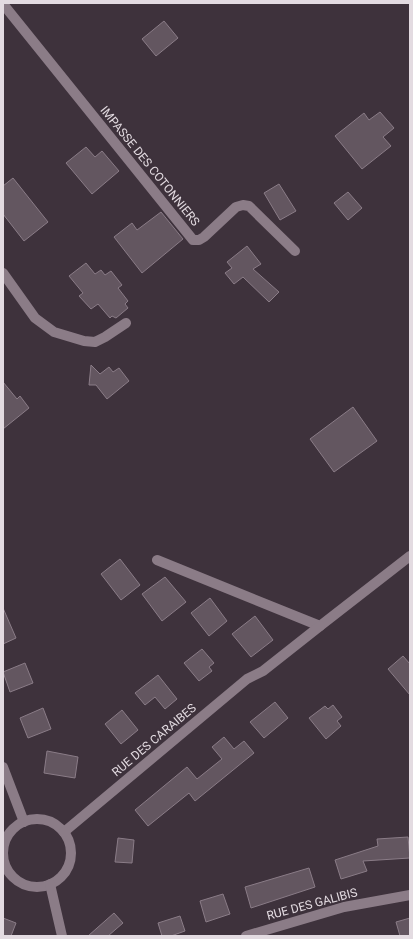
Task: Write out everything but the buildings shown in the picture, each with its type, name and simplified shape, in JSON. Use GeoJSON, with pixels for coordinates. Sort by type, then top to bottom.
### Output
{"type":"FeatureCollection","features":[{"type":"Feature","properties":{"kind":"street","name":"IMPASSE DES COTONNIERS"},"geometry":{"type":"LineString","coordinates":[[3,4],[193,240],[198,240],[204,237],[236,207],[243,204],[249,206],[295,251]]}},
{"type":"Feature","properties":{"kind":"street"},"geometry":{"type":"LineString","coordinates":[[3,273],[35,318],[54,332],[84,341],[95,342],[126,323]]}},
{"type":"Feature","properties":{"kind":"street"},"geometry":{"type":"LineString","coordinates":[[157,560],[320,626]]}},
{"type":"Feature","properties":{"kind":"street","name":"RUE DES CARAIBES"},"geometry":{"type":"LineString","coordinates":[[64,832],[247,679],[263,671],[396,567],[408,561]]}},
{"type":"Feature","properties":{"kind":"street"},"geometry":{"type":"LineString","coordinates":[[3,767],[24,822]]}},
{"type":"Feature","properties":{"kind":"street"},"geometry":{"type":"LineString","coordinates":[[32,819],[42,819],[50,821],[64,832],[70,843],[71,855],[68,867],[60,877],[50,884],[32,886],[22,884],[15,878],[6,874],[3,849],[7,838],[14,828],[32,819]]}},
{"type":"Feature","properties":{"kind":"street"},"geometry":{"type":"LineString","coordinates":[[50,884],[62,936]]}},
{"type":"Feature","properties":{"kind":"street","name":"RUE DES GALIBIS"},"geometry":{"type":"LineString","coordinates":[[246,936],[344,907],[410,895]]}}]}
